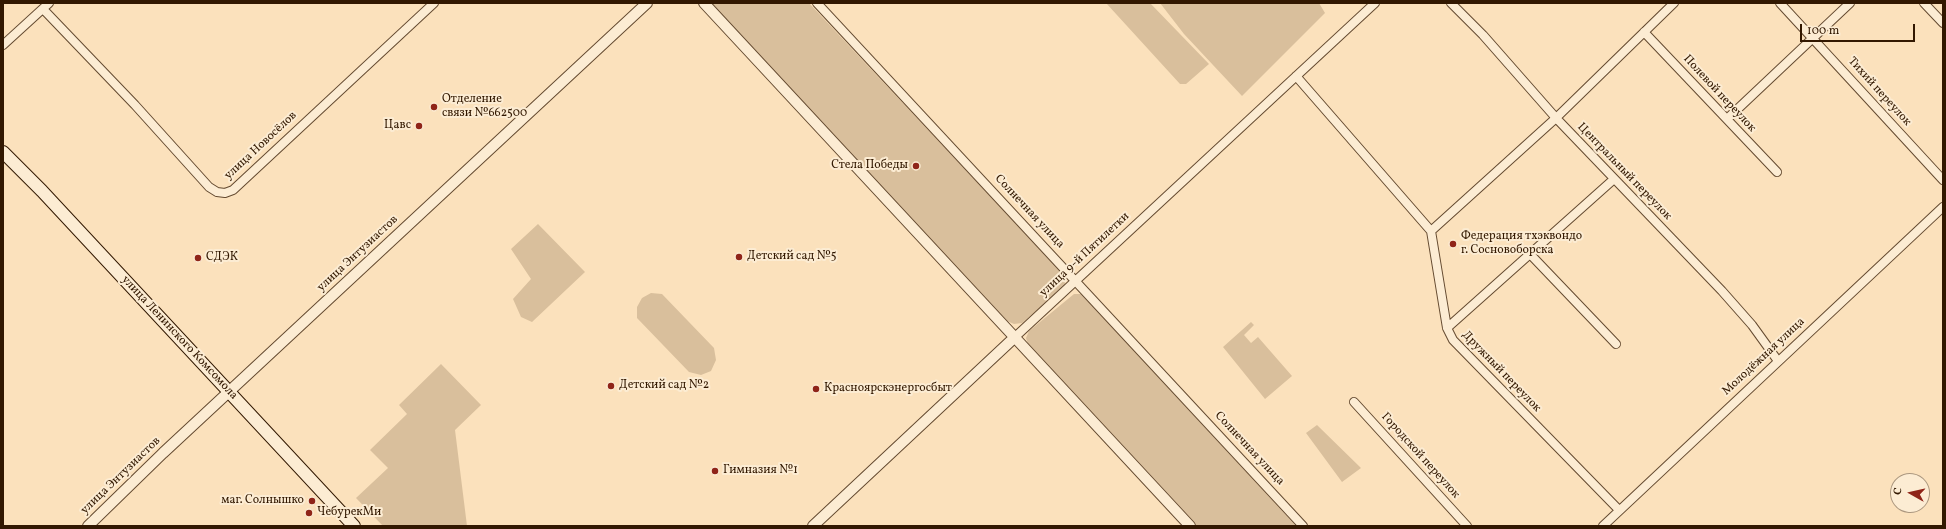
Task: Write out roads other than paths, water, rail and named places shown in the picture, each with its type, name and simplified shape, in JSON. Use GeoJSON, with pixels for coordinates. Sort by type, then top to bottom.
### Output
{"type":"FeatureCollection","features":[{"type":"Feature","properties":{"kind":"main road","name":"улица Ленинского Комсомола"},"geometry":{"type":"LineString","coordinates":[[3,152],[354,526]]}},
{"type":"Feature","properties":{"kind":"street","name":"улица Новосёлов"},"geometry":{"type":"LineString","coordinates":[[46,6],[210,188],[217,192],[225,193],[233,190],[434,3]]}},
{"type":"Feature","properties":{"kind":"street","name":"улица Энтузиастов"},"geometry":{"type":"LineString","coordinates":[[88,526],[229,392],[647,3]]}},
{"type":"Feature","properties":{"kind":"street"},"geometry":{"type":"LineString","coordinates":[[704,3],[1190,526]]}},
{"type":"Feature","properties":{"kind":"street","name":"Солнечная улица"},"geometry":{"type":"LineString","coordinates":[[817,3],[1303,526]]}},
{"type":"Feature","properties":{"kind":"street","name":"улица 9-й Пятилетки"},"geometry":{"type":"LineString","coordinates":[[813,526],[1374,3]]}},
{"type":"Feature","properties":{"kind":"street","name":"Центральный переулок"},"geometry":{"type":"LineString","coordinates":[[1451,3],[1483,35],[1556,118],[1722,291],[1752,325],[1778,361]]}},
{"type":"Feature","properties":{"kind":"street"},"geometry":{"type":"LineString","coordinates":[[1296,76],[1431,231],[1556,118],[1674,3]]}},
{"type":"Feature","properties":{"kind":"street","name":"Тихий переулок"},"geometry":{"type":"LineString","coordinates":[[1780,3],[1943,180]]}},
{"type":"Feature","properties":{"kind":"street"},"geometry":{"type":"LineString","coordinates":[[1727,120],[1850,3]]}},
{"type":"Feature","properties":{"kind":"street"},"geometry":{"type":"LineString","coordinates":[[1924,3],[1943,23]]}},
{"type":"Feature","properties":{"kind":"street"},"geometry":{"type":"LineString","coordinates":[[3,45],[46,6]]}},
{"type":"Feature","properties":{"kind":"street","name":"Полевой переулок"},"geometry":{"type":"LineString","coordinates":[[1644,32],[1777,172]]}},
{"type":"Feature","properties":{"kind":"street"},"geometry":{"type":"LineString","coordinates":[[1447,328],[1614,179]]}},
{"type":"Feature","properties":{"kind":"street","name":"Молодёжная улица"},"geometry":{"type":"LineString","coordinates":[[1603,526],[1943,207]]}},
{"type":"Feature","properties":{"kind":"street","name":"Дружный переулок"},"geometry":{"type":"LineString","coordinates":[[1431,231],[1447,328],[1453,340],[1620,510]]}},
{"type":"Feature","properties":{"kind":"street"},"geometry":{"type":"LineString","coordinates":[[1530,253],[1616,344]]}},
{"type":"Feature","properties":{"kind":"street","name":"Городской переулок"},"geometry":{"type":"LineString","coordinates":[[1354,402],[1467,526]]}},
{"type":"Feature","properties":{"kind":"place","name":"Отделение связи №662500"},"geometry":{"type":"Point","coordinates":[434,107]}},
{"type":"Feature","properties":{"kind":"place","name":"Цавс"},"geometry":{"type":"Point","coordinates":[419,126]}},
{"type":"Feature","properties":{"kind":"place","name":"Стела Победы"},"geometry":{"type":"Point","coordinates":[916,166]}},
{"type":"Feature","properties":{"kind":"place","name":"Федерация тхэквондо г. Сосновоборска"},"geometry":{"type":"Point","coordinates":[1453,244]}},
{"type":"Feature","properties":{"kind":"place","name":"Детский сад №5"},"geometry":{"type":"Point","coordinates":[739,257]}},
{"type":"Feature","properties":{"kind":"place","name":"СДЭК"},"geometry":{"type":"Point","coordinates":[198,258]}},
{"type":"Feature","properties":{"kind":"place","name":"Детский сад №2"},"geometry":{"type":"Point","coordinates":[611,386]}},
{"type":"Feature","properties":{"kind":"place","name":"Красноярскэнергосбыт"},"geometry":{"type":"Point","coordinates":[816,389]}},
{"type":"Feature","properties":{"kind":"place","name":"Гимназия №1"},"geometry":{"type":"Point","coordinates":[715,471]}},
{"type":"Feature","properties":{"kind":"place","name":"маг. Солнышко"},"geometry":{"type":"Point","coordinates":[312,501]}},
{"type":"Feature","properties":{"kind":"place","name":"ЧебурекМи"},"geometry":{"type":"Point","coordinates":[309,513]}}]}
